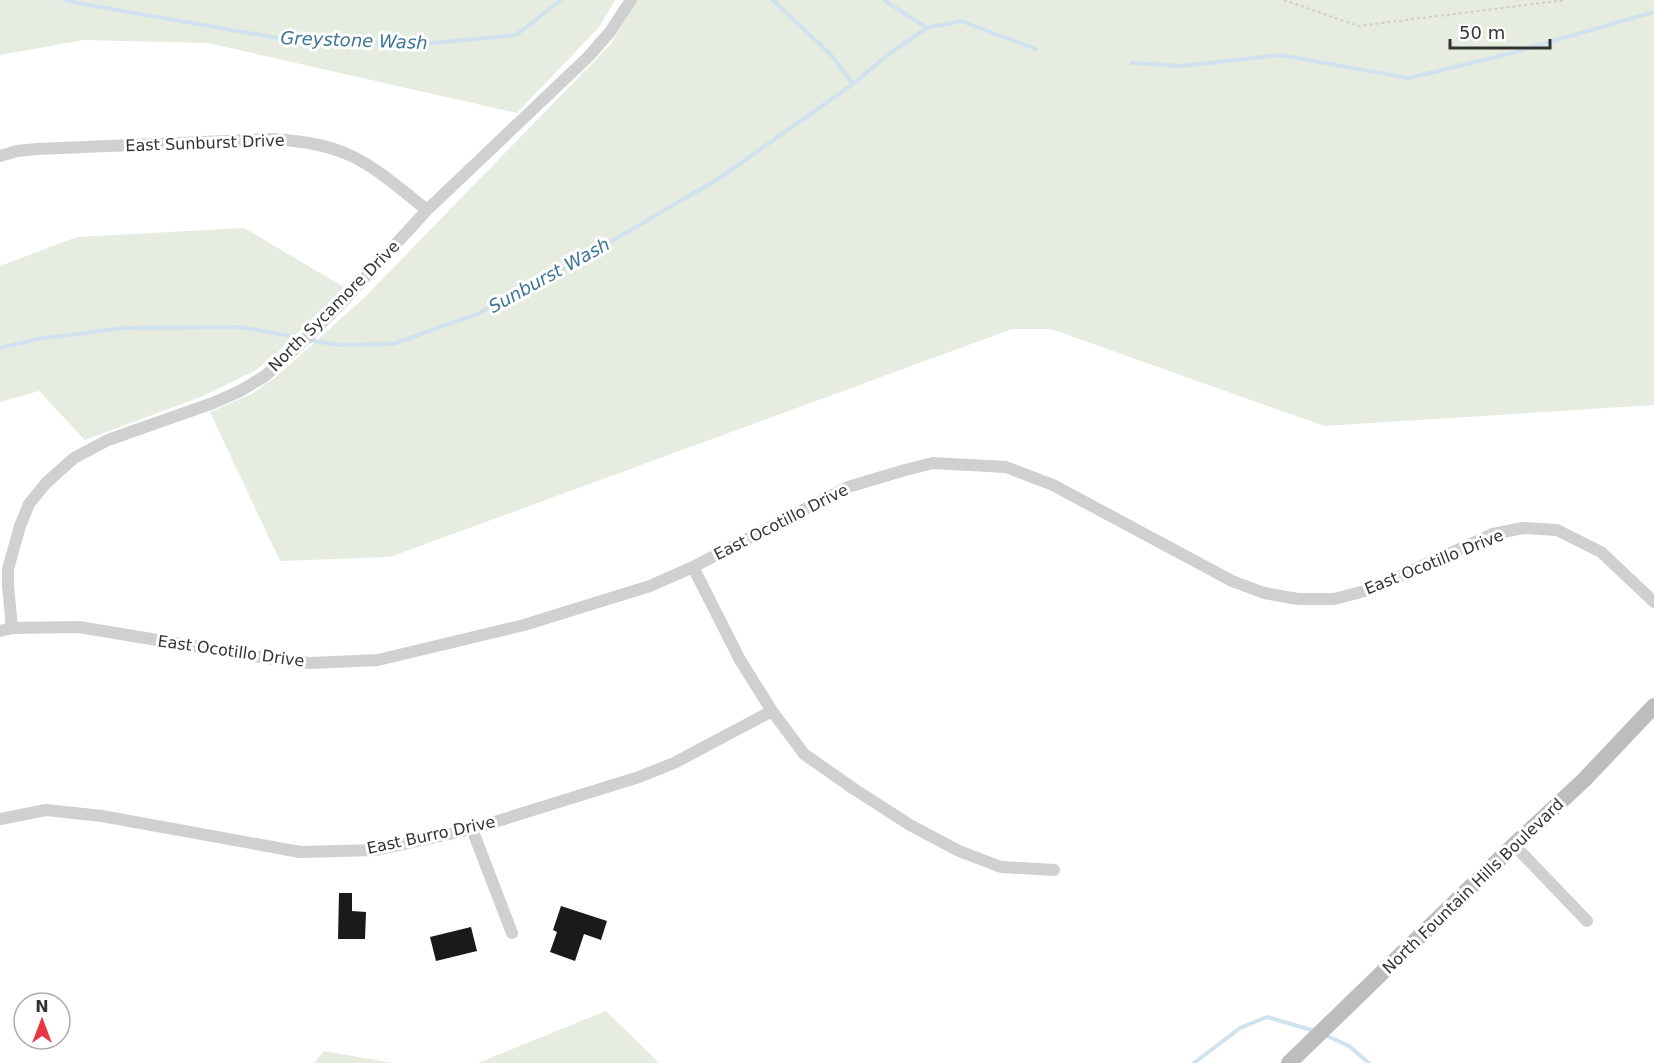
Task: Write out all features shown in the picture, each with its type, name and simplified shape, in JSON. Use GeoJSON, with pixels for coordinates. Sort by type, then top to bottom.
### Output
{"type":"FeatureCollection","features":[{"type":"Feature","properties":{"kind":"main road","name":"North Fountain Hills Boulevard"},"geometry":{"type":"LineString","coordinates":[[1289,1063],[1584,780],[1654,706]]}},
{"type":"Feature","properties":{"kind":"street","name":"North Sycamore Drive"},"geometry":{"type":"LineString","coordinates":[[6,629],[8,568],[29,504],[46,483],[74,458],[108,440],[213,403],[265,376],[350,294],[427,210],[588,57],[610,32],[631,0]]}},
{"type":"Feature","properties":{"kind":"street","name":"East Sunburst Drive"},"geometry":{"type":"LineString","coordinates":[[0,156],[17,151],[38,149],[296,140],[348,154],[376,171],[427,210]]}},
{"type":"Feature","properties":{"kind":"street","name":"East Ocotillo Drive"},"geometry":{"type":"LineString","coordinates":[[6,629],[79,627],[266,658],[310,663],[378,660],[524,625],[650,586],[693,567],[848,487],[933,463],[1006,468],[1053,485],[1233,581],[1264,593],[1298,599],[1334,599],[1369,590],[1493,534],[1523,528],[1557,530],[1601,552],[1654,602]]}},
{"type":"Feature","properties":{"kind":"street"},"geometry":{"type":"LineString","coordinates":[[693,567],[740,660],[772,711],[804,754],[910,825],[959,851],[1001,867],[1053,870]]}},
{"type":"Feature","properties":{"kind":"street","name":"East Burro Drive"},"geometry":{"type":"LineString","coordinates":[[0,819],[46,810],[102,816],[300,852],[377,850],[472,829],[639,777],[674,763],[772,711]]}},
{"type":"Feature","properties":{"kind":"street"},"geometry":{"type":"LineString","coordinates":[[472,829],[512,933]]}},
{"type":"Feature","properties":{"kind":"street"},"geometry":{"type":"LineString","coordinates":[[1514,845],[1587,921]]}},
{"type":"Feature","properties":{"kind":"path"},"geometry":{"type":"LineString","coordinates":[[1284,0],[1358,26],[1566,0]]}},
{"type":"Feature","properties":{"kind":"shaded area"},"geometry":{"type":"Polygon","coordinates":[[[0,0],[615,0],[600,26],[517,113],[208,43],[84,40],[0,55],[0,0]]]}},
{"type":"Feature","properties":{"kind":"shaded area"},"geometry":{"type":"Polygon","coordinates":[[[637,0],[1654,0],[1654,405],[1324,426],[1051,329],[1012,329],[390,557],[280,561],[210,412],[251,394],[276,377],[364,298],[611,44],[637,0]]]}},
{"type":"Feature","properties":{"kind":"shaded area"},"geometry":{"type":"Polygon","coordinates":[[[244,228],[344,287],[277,353],[256,370],[203,396],[85,440],[39,391],[0,402],[0,266],[77,237],[244,228]]]}},
{"type":"Feature","properties":{"kind":"shaded area"},"geometry":{"type":"Polygon","coordinates":[[[606,1011],[659,1063],[478,1063],[606,1011]]]}},
{"type":"Feature","properties":{"kind":"shaded area"},"geometry":{"type":"Polygon","coordinates":[[[324,1051],[393,1063],[314,1063],[324,1051]]]}},
{"type":"Feature","properties":{"kind":"building"},"geometry":{"type":"Polygon","coordinates":[[[339,893],[352,893],[352,911],[366,912],[365,939],[338,939],[339,893]]]}},
{"type":"Feature","properties":{"kind":"building"},"geometry":{"type":"Polygon","coordinates":[[[561,906],[607,921],[601,940],[584,934],[575,961],[550,952],[557,932],[553,930],[561,906]]]}},
{"type":"Feature","properties":{"kind":"building"},"geometry":{"type":"Polygon","coordinates":[[[471,927],[477,951],[436,961],[430,937],[471,927]]]}},
{"type":"Feature","properties":{"kind":"waterway","name":"Greystone Wash"},"geometry":{"type":"LineString","coordinates":[[65,0],[289,40],[424,44],[516,35],[561,0]]}},
{"type":"Feature","properties":{"kind":"waterway","name":"Greystone Wash"},"geometry":{"type":"LineString","coordinates":[[772,0],[832,56],[853,84]]}},
{"type":"Feature","properties":{"kind":"waterway"},"geometry":{"type":"LineString","coordinates":[[884,0],[927,28]]}},
{"type":"Feature","properties":{"kind":"waterway"},"geometry":{"type":"LineString","coordinates":[[1132,63],[1181,66],[1280,55],[1409,78],[1508,54],[1654,12]]}},
{"type":"Feature","properties":{"kind":"waterway","name":"Sunburst Wash"},"geometry":{"type":"LineString","coordinates":[[310,340],[338,345],[393,344],[477,314],[557,273],[718,179],[853,84],[890,53],[927,28],[961,21],[1036,49]]}},
{"type":"Feature","properties":{"kind":"waterway","name":"Sunburst Wash"},"geometry":{"type":"LineString","coordinates":[[0,348],[37,339],[124,328],[240,327],[302,338]]}},
{"type":"Feature","properties":{"kind":"waterway"},"geometry":{"type":"LineString","coordinates":[[1194,1063],[1240,1028],[1267,1017],[1315,1031]]}},
{"type":"Feature","properties":{"kind":"waterway"},"geometry":{"type":"LineString","coordinates":[[1325,1035],[1349,1046],[1369,1063]]}}]}
